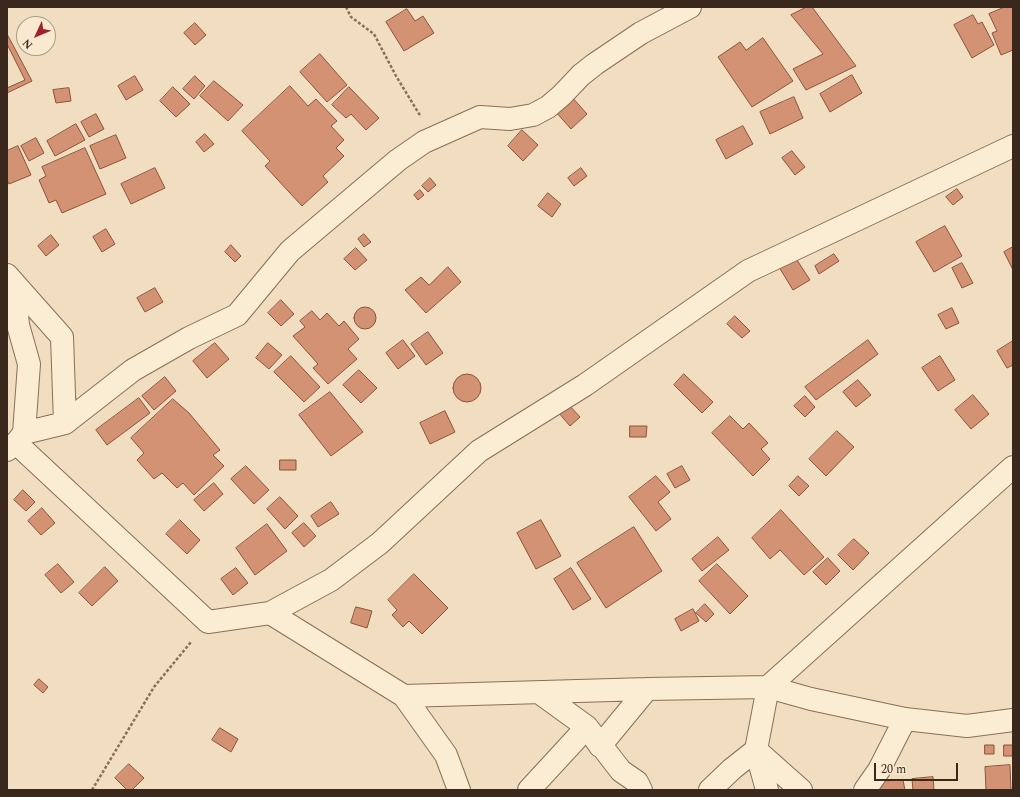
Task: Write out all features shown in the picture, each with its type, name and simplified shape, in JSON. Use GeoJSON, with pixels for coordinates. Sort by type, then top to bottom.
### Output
{"type":"FeatureCollection","features":[{"type":"Feature","properties":{"kind":"street"},"geometry":{"type":"LineString","coordinates":[[16,442],[65,423],[133,370],[189,338],[237,315],[290,250],[398,160],[424,142],[480,117],[510,119],[533,115],[548,107],[581,75],[595,64],[641,33],[690,7]]}},
{"type":"Feature","properties":{"kind":"street"},"geometry":{"type":"LineString","coordinates":[[16,442],[208,622],[270,613],[331,580],[380,543],[479,451],[585,385],[748,270],[1013,146]]}},
{"type":"Feature","properties":{"kind":"street"},"geometry":{"type":"LineString","coordinates":[[11,280],[62,337],[65,423]]}},
{"type":"Feature","properties":{"kind":"street"},"geometry":{"type":"LineString","coordinates":[[11,280],[18,325],[29,364],[16,442]]}},
{"type":"Feature","properties":{"kind":"street"},"geometry":{"type":"LineString","coordinates":[[767,790],[756,750],[768,687],[1013,467]]}},
{"type":"Feature","properties":{"kind":"street"},"geometry":{"type":"LineString","coordinates":[[270,613],[404,696],[446,755],[459,790]]}},
{"type":"Feature","properties":{"kind":"street"},"geometry":{"type":"LineString","coordinates":[[404,696],[768,687],[811,699],[905,719],[967,726],[1013,720]]}},
{"type":"Feature","properties":{"kind":"street"},"geometry":{"type":"LineString","coordinates":[[587,727],[600,746],[647,689]]}},
{"type":"Feature","properties":{"kind":"street"},"geometry":{"type":"LineString","coordinates":[[540,693],[587,727],[621,771],[637,782],[641,790]]}},
{"type":"Feature","properties":{"kind":"street"},"geometry":{"type":"LineString","coordinates":[[866,790],[879,770],[905,719]]}},
{"type":"Feature","properties":{"kind":"street"},"geometry":{"type":"LineString","coordinates":[[529,790],[587,727]]}},
{"type":"Feature","properties":{"kind":"street"},"geometry":{"type":"LineString","coordinates":[[710,790],[732,769],[756,750]]}},
{"type":"Feature","properties":{"kind":"street"},"geometry":{"type":"LineString","coordinates":[[756,750],[802,790]]}},
{"type":"Feature","properties":{"kind":"path"},"geometry":{"type":"LineString","coordinates":[[346,7],[351,17],[374,34],[396,76],[434,138]]}},
{"type":"Feature","properties":{"kind":"path"},"geometry":{"type":"LineString","coordinates":[[92,790],[154,687],[208,622]]}},
{"type":"Feature","properties":{"kind":"building"},"geometry":{"type":"Polygon","coordinates":[[[807,7],[812,7],[856,66],[806,90],[793,69],[823,54],[791,15],[807,7]]]}},
{"type":"Feature","properties":{"kind":"building"},"geometry":{"type":"Polygon","coordinates":[[[1005,7],[1013,7],[1013,50],[1001,55],[992,33],[997,31],[989,14],[1005,7]]]}},
{"type":"Feature","properties":{"kind":"building"},"geometry":{"type":"Polygon","coordinates":[[[407,9],[415,21],[423,16],[434,33],[404,51],[386,22],[407,9]]]}},
{"type":"Feature","properties":{"kind":"building"},"geometry":{"type":"Polygon","coordinates":[[[973,15],[978,24],[982,22],[994,45],[972,58],[954,25],[973,15]]]}},
{"type":"Feature","properties":{"kind":"building"},"geometry":{"type":"Polygon","coordinates":[[[195,23],[206,35],[195,45],[184,33],[195,23]]]}},
{"type":"Feature","properties":{"kind":"building"},"geometry":{"type":"Polygon","coordinates":[[[7,34],[16,51],[16,56],[19,56],[32,81],[7,93],[7,34]]]}},
{"type":"Feature","properties":{"kind":"building"},"geometry":{"type":"Polygon","coordinates":[[[763,38],[793,81],[752,107],[718,57],[740,42],[746,50],[763,38]]]}},
{"type":"Feature","properties":{"kind":"building"},"geometry":{"type":"Polygon","coordinates":[[[7,44],[25,80],[7,88],[7,44]]]}},
{"type":"Feature","properties":{"kind":"building"},"geometry":{"type":"Polygon","coordinates":[[[320,54],[347,85],[327,102],[300,72],[320,54]]]}},
{"type":"Feature","properties":{"kind":"building"},"geometry":{"type":"Polygon","coordinates":[[[852,75],[862,93],[830,112],[820,94],[852,75]]]}},
{"type":"Feature","properties":{"kind":"building"},"geometry":{"type":"Polygon","coordinates":[[[135,76],[143,90],[126,100],[118,86],[135,76]]]}},
{"type":"Feature","properties":{"kind":"building"},"geometry":{"type":"Polygon","coordinates":[[[195,76],[205,86],[194,99],[183,89],[195,76]]]}},
{"type":"Feature","properties":{"kind":"building"},"geometry":{"type":"Polygon","coordinates":[[[214,81],[243,105],[228,121],[200,96],[214,81]]]}},
{"type":"Feature","properties":{"kind":"building"},"geometry":{"type":"Polygon","coordinates":[[[290,86],[308,106],[316,99],[337,121],[331,126],[344,140],[336,148],[344,156],[323,176],[328,182],[302,206],[265,166],[270,161],[242,131],[290,86]]]}},
{"type":"Feature","properties":{"kind":"building"},"geometry":{"type":"Polygon","coordinates":[[[173,87],[190,104],[176,117],[160,101],[173,87]]]}},
{"type":"Feature","properties":{"kind":"building"},"geometry":{"type":"Polygon","coordinates":[[[349,87],[379,118],[366,130],[351,114],[346,118],[332,105],[349,87]]]}},
{"type":"Feature","properties":{"kind":"building"},"geometry":{"type":"Polygon","coordinates":[[[69,88],[71,101],[56,103],[53,90],[69,88]]]}},
{"type":"Feature","properties":{"kind":"building"},"geometry":{"type":"Polygon","coordinates":[[[571,96],[587,114],[571,129],[555,111],[571,96]]]}},
{"type":"Feature","properties":{"kind":"building"},"geometry":{"type":"Polygon","coordinates":[[[794,97],[803,118],[770,134],[760,112],[794,97]]]}},
{"type":"Feature","properties":{"kind":"building"},"geometry":{"type":"Polygon","coordinates":[[[96,114],[104,129],[89,137],[81,122],[96,114]]]}},
{"type":"Feature","properties":{"kind":"building"},"geometry":{"type":"Polygon","coordinates":[[[76,124],[85,140],[55,156],[47,141],[76,124]]]}},
{"type":"Feature","properties":{"kind":"building"},"geometry":{"type":"Polygon","coordinates":[[[743,126],[753,144],[726,159],[716,140],[743,126]]]}},
{"type":"Feature","properties":{"kind":"building"},"geometry":{"type":"Polygon","coordinates":[[[522,130],[538,145],[523,161],[508,146],[522,130]]]}},
{"type":"Feature","properties":{"kind":"building"},"geometry":{"type":"Polygon","coordinates":[[[205,134],[214,144],[204,152],[196,142],[205,134]]]}},
{"type":"Feature","properties":{"kind":"building"},"geometry":{"type":"Polygon","coordinates":[[[116,135],[126,158],[100,169],[90,146],[116,135]]]}},
{"type":"Feature","properties":{"kind":"building"},"geometry":{"type":"Polygon","coordinates":[[[36,138],[44,153],[29,161],[21,146],[36,138]]]}},
{"type":"Feature","properties":{"kind":"building"},"geometry":{"type":"Polygon","coordinates":[[[18,146],[31,175],[9,184],[7,180],[7,151],[18,146]]]}},
{"type":"Feature","properties":{"kind":"building"},"geometry":{"type":"Polygon","coordinates":[[[85,148],[106,194],[62,213],[56,200],[49,203],[39,180],[46,176],[42,167],[85,148]]]}},
{"type":"Feature","properties":{"kind":"building"},"geometry":{"type":"Polygon","coordinates":[[[792,151],[805,167],[795,175],[782,158],[792,151]]]}},
{"type":"Feature","properties":{"kind":"building"},"geometry":{"type":"Polygon","coordinates":[[[155,168],[165,188],[131,204],[121,184],[155,168]]]}},
{"type":"Feature","properties":{"kind":"building"},"geometry":{"type":"Polygon","coordinates":[[[581,168],[587,176],[574,186],[568,178],[581,168]]]}},
{"type":"Feature","properties":{"kind":"building"},"geometry":{"type":"Polygon","coordinates":[[[430,178],[436,185],[428,192],[422,186],[430,178]]]}},
{"type":"Feature","properties":{"kind":"building"},"geometry":{"type":"Polygon","coordinates":[[[957,189],[963,197],[953,205],[946,197],[957,189]]]}},
{"type":"Feature","properties":{"kind":"building"},"geometry":{"type":"Polygon","coordinates":[[[420,190],[424,195],[418,200],[414,195],[420,190]]]}},
{"type":"Feature","properties":{"kind":"building"},"geometry":{"type":"Polygon","coordinates":[[[548,193],[561,204],[552,217],[538,206],[548,193]]]}},
{"type":"Feature","properties":{"kind":"building"},"geometry":{"type":"Polygon","coordinates":[[[945,226],[962,256],[934,272],[916,242],[945,226]]]}},
{"type":"Feature","properties":{"kind":"building"},"geometry":{"type":"Polygon","coordinates":[[[106,229],[115,244],[102,252],[93,237],[106,229]]]}},
{"type":"Feature","properties":{"kind":"building"},"geometry":{"type":"Polygon","coordinates":[[[364,234],[371,242],[364,247],[358,239],[364,234]]]}},
{"type":"Feature","properties":{"kind":"building"},"geometry":{"type":"Polygon","coordinates":[[[51,235],[59,245],[46,256],[38,246],[51,235]]]}},
{"type":"Feature","properties":{"kind":"building"},"geometry":{"type":"Polygon","coordinates":[[[231,245],[241,256],[235,262],[225,252],[231,245]]]}},
{"type":"Feature","properties":{"kind":"building"},"geometry":{"type":"Polygon","coordinates":[[[1013,247],[1013,270],[1004,252],[1013,247]]]}},
{"type":"Feature","properties":{"kind":"building"},"geometry":{"type":"Polygon","coordinates":[[[356,248],[367,260],[355,270],[344,259],[356,248]]]}},
{"type":"Feature","properties":{"kind":"building"},"geometry":{"type":"Polygon","coordinates":[[[834,254],[839,261],[819,274],[815,266],[834,254]]]}},
{"type":"Feature","properties":{"kind":"building"},"geometry":{"type":"Polygon","coordinates":[[[795,257],[810,280],[793,290],[779,267],[795,257]]]}},
{"type":"Feature","properties":{"kind":"building"},"geometry":{"type":"Polygon","coordinates":[[[962,263],[973,283],[962,288],[952,268],[962,263]]]}},
{"type":"Feature","properties":{"kind":"building"},"geometry":{"type":"Polygon","coordinates":[[[448,267],[461,282],[426,313],[405,290],[421,277],[429,285],[448,267]]]}},
{"type":"Feature","properties":{"kind":"building"},"geometry":{"type":"Polygon","coordinates":[[[155,288],[163,302],[145,312],[137,298],[155,288]]]}},
{"type":"Feature","properties":{"kind":"building"},"geometry":{"type":"Polygon","coordinates":[[[281,300],[294,314],[281,326],[268,313],[281,300]]]}},
{"type":"Feature","properties":{"kind":"building"},"geometry":{"type":"Polygon","coordinates":[[[365,307],[369,308],[375,314],[375,322],[369,328],[365,329],[361,328],[355,322],[354,318],[355,314],[361,308],[365,307]]]}},
{"type":"Feature","properties":{"kind":"building"},"geometry":{"type":"Polygon","coordinates":[[[952,308],[959,323],[946,329],[938,315],[952,308]]]}},
{"type":"Feature","properties":{"kind":"building"},"geometry":{"type":"Polygon","coordinates":[[[312,311],[320,320],[327,313],[339,326],[344,321],[359,339],[348,349],[357,359],[328,384],[313,368],[318,364],[293,336],[305,327],[300,321],[312,311]]]}},
{"type":"Feature","properties":{"kind":"building"},"geometry":{"type":"Polygon","coordinates":[[[735,316],[750,331],[742,338],[727,324],[735,316]]]}},
{"type":"Feature","properties":{"kind":"building"},"geometry":{"type":"Polygon","coordinates":[[[428,332],[443,353],[426,365],[411,344],[428,332]]]}},
{"type":"Feature","properties":{"kind":"building"},"geometry":{"type":"Polygon","coordinates":[[[403,340],[415,356],[398,369],[386,353],[403,340]]]}},
{"type":"Feature","properties":{"kind":"building"},"geometry":{"type":"Polygon","coordinates":[[[868,340],[878,354],[816,400],[805,387],[868,340]]]}},
{"type":"Feature","properties":{"kind":"building"},"geometry":{"type":"Polygon","coordinates":[[[1013,341],[1013,365],[1007,368],[997,351],[1013,341]]]}},
{"type":"Feature","properties":{"kind":"building"},"geometry":{"type":"Polygon","coordinates":[[[215,343],[229,359],[207,378],[193,361],[215,343]]]}},
{"type":"Feature","properties":{"kind":"building"},"geometry":{"type":"Polygon","coordinates":[[[268,343],[282,355],[269,369],[256,358],[268,343]]]}},
{"type":"Feature","properties":{"kind":"building"},"geometry":{"type":"Polygon","coordinates":[[[291,356],[320,387],[304,402],[274,372],[291,356]]]}},
{"type":"Feature","properties":{"kind":"building"},"geometry":{"type":"Polygon","coordinates":[[[940,356],[955,380],[938,391],[922,368],[940,356]]]}},
{"type":"Feature","properties":{"kind":"building"},"geometry":{"type":"Polygon","coordinates":[[[359,370],[377,388],[361,403],[343,385],[359,370]]]}},
{"type":"Feature","properties":{"kind":"building"},"geometry":{"type":"Polygon","coordinates":[[[467,374],[477,378],[481,388],[477,398],[467,402],[457,398],[453,388],[457,378],[467,374]]]}},
{"type":"Feature","properties":{"kind":"building"},"geometry":{"type":"Polygon","coordinates":[[[684,374],[713,402],[702,413],[674,385],[684,374]]]}},
{"type":"Feature","properties":{"kind":"building"},"geometry":{"type":"Polygon","coordinates":[[[165,377],[176,391],[154,410],[142,396],[165,377]]]}},
{"type":"Feature","properties":{"kind":"building"},"geometry":{"type":"Polygon","coordinates":[[[858,380],[871,395],[856,407],[843,392],[858,380]]]}},
{"type":"Feature","properties":{"kind":"building"},"geometry":{"type":"Polygon","coordinates":[[[330,392],[363,432],[331,456],[299,415],[330,392]]]}},
{"type":"Feature","properties":{"kind":"building"},"geometry":{"type":"Polygon","coordinates":[[[973,395],[989,414],[971,429],[955,410],[973,395]]]}},
{"type":"Feature","properties":{"kind":"building"},"geometry":{"type":"Polygon","coordinates":[[[805,396],[815,407],[805,417],[794,406],[805,396]]]}},
{"type":"Feature","properties":{"kind":"building"},"geometry":{"type":"Polygon","coordinates":[[[139,398],[150,413],[107,445],[96,430],[139,398]]]}},
{"type":"Feature","properties":{"kind":"building"},"geometry":{"type":"Polygon","coordinates":[[[173,399],[189,413],[220,450],[213,455],[224,466],[194,495],[183,483],[177,488],[162,473],[154,479],[137,460],[144,453],[131,438],[173,399]]]}},
{"type":"Feature","properties":{"kind":"building"},"geometry":{"type":"Polygon","coordinates":[[[568,404],[580,417],[570,426],[558,412],[568,404]]]}},
{"type":"Feature","properties":{"kind":"building"},"geometry":{"type":"Polygon","coordinates":[[[445,411],[455,432],[430,444],[420,423],[445,411]]]}},
{"type":"Feature","properties":{"kind":"building"},"geometry":{"type":"Polygon","coordinates":[[[730,416],[743,429],[749,423],[768,443],[761,449],[770,459],[753,476],[712,433],[730,416]]]}},
{"type":"Feature","properties":{"kind":"building"},"geometry":{"type":"Polygon","coordinates":[[[630,426],[647,426],[646,437],[630,437],[630,426]]]}},
{"type":"Feature","properties":{"kind":"building"},"geometry":{"type":"Polygon","coordinates":[[[837,431],[854,447],[826,476],[809,459],[837,431]]]}},
{"type":"Feature","properties":{"kind":"building"},"geometry":{"type":"Polygon","coordinates":[[[280,460],[296,460],[296,470],[280,470],[280,460]]]}},
{"type":"Feature","properties":{"kind":"building"},"geometry":{"type":"Polygon","coordinates":[[[246,466],[269,490],[254,504],[231,479],[246,466]]]}},
{"type":"Feature","properties":{"kind":"building"},"geometry":{"type":"Polygon","coordinates":[[[682,466],[690,480],[675,488],[667,474],[682,466]]]}},
{"type":"Feature","properties":{"kind":"building"},"geometry":{"type":"Polygon","coordinates":[[[656,476],[670,492],[658,502],[671,519],[656,531],[629,497],[656,476]]]}},
{"type":"Feature","properties":{"kind":"building"},"geometry":{"type":"Polygon","coordinates":[[[798,476],[809,486],[799,496],[789,486],[798,476]]]}},
{"type":"Feature","properties":{"kind":"building"},"geometry":{"type":"Polygon","coordinates":[[[214,483],[223,494],[204,511],[194,500],[214,483]]]}},
{"type":"Feature","properties":{"kind":"building"},"geometry":{"type":"Polygon","coordinates":[[[23,490],[35,502],[26,511],[14,500],[23,490]]]}},
{"type":"Feature","properties":{"kind":"building"},"geometry":{"type":"Polygon","coordinates":[[[280,497],[298,516],[285,529],[267,509],[280,497]]]}},
{"type":"Feature","properties":{"kind":"building"},"geometry":{"type":"Polygon","coordinates":[[[331,502],[339,514],[318,527],[311,516],[331,502]]]}},
{"type":"Feature","properties":{"kind":"building"},"geometry":{"type":"Polygon","coordinates":[[[42,508],[55,523],[41,535],[28,521],[42,508]]]}},
{"type":"Feature","properties":{"kind":"building"},"geometry":{"type":"Polygon","coordinates":[[[781,510],[824,557],[804,575],[780,550],[770,559],[752,538],[781,510]]]}},
{"type":"Feature","properties":{"kind":"building"},"geometry":{"type":"Polygon","coordinates":[[[180,520],[200,540],[187,554],[166,534],[180,520]]]}},
{"type":"Feature","properties":{"kind":"building"},"geometry":{"type":"Polygon","coordinates":[[[541,520],[561,556],[536,569],[517,533],[541,520]]]}},
{"type":"Feature","properties":{"kind":"building"},"geometry":{"type":"Polygon","coordinates":[[[304,523],[316,536],[304,547],[292,533],[304,523]]]}},
{"type":"Feature","properties":{"kind":"building"},"geometry":{"type":"Polygon","coordinates":[[[267,524],[287,551],[255,575],[236,548],[267,524]]]}},
{"type":"Feature","properties":{"kind":"building"},"geometry":{"type":"Polygon","coordinates":[[[634,527],[662,571],[606,608],[577,563],[634,527]]]}},
{"type":"Feature","properties":{"kind":"building"},"geometry":{"type":"Polygon","coordinates":[[[718,537],[729,550],[702,571],[692,559],[718,537]]]}},
{"type":"Feature","properties":{"kind":"building"},"geometry":{"type":"Polygon","coordinates":[[[854,539],[869,553],[853,570],[838,555],[854,539]]]}},
{"type":"Feature","properties":{"kind":"building"},"geometry":{"type":"Polygon","coordinates":[[[828,558],[840,571],[826,585],[813,572],[828,558]]]}},
{"type":"Feature","properties":{"kind":"building"},"geometry":{"type":"Polygon","coordinates":[[[58,564],[74,582],[61,593],[45,575],[58,564]]]}},
{"type":"Feature","properties":{"kind":"building"},"geometry":{"type":"Polygon","coordinates":[[[717,564],[748,596],[730,614],[699,581],[717,564]]]}},
{"type":"Feature","properties":{"kind":"building"},"geometry":{"type":"Polygon","coordinates":[[[105,567],[118,581],[92,606],[79,593],[105,567]]]}},
{"type":"Feature","properties":{"kind":"building"},"geometry":{"type":"Polygon","coordinates":[[[236,568],[248,583],[233,595],[221,579],[236,568]]]}},
{"type":"Feature","properties":{"kind":"building"},"geometry":{"type":"Polygon","coordinates":[[[571,568],[591,599],[573,610],[554,579],[571,568]]]}},
{"type":"Feature","properties":{"kind":"building"},"geometry":{"type":"Polygon","coordinates":[[[414,574],[448,608],[422,634],[409,621],[403,627],[392,615],[397,610],[388,600],[414,574]]]}},
{"type":"Feature","properties":{"kind":"building"},"geometry":{"type":"Polygon","coordinates":[[[705,604],[714,614],[706,622],[696,613],[705,604]]]}},
{"type":"Feature","properties":{"kind":"building"},"geometry":{"type":"Polygon","coordinates":[[[356,607],[372,611],[367,628],[351,623],[356,607]]]}},
{"type":"Feature","properties":{"kind":"building"},"geometry":{"type":"Polygon","coordinates":[[[693,609],[699,621],[681,631],[675,619],[693,609]]]}},
{"type":"Feature","properties":{"kind":"building"},"geometry":{"type":"Polygon","coordinates":[[[39,679],[48,687],[43,693],[34,685],[39,679]]]}},
{"type":"Feature","properties":{"kind":"building"},"geometry":{"type":"Polygon","coordinates":[[[220,728],[238,739],[231,752],[212,740],[220,728]]]}},
{"type":"Feature","properties":{"kind":"building"},"geometry":{"type":"Polygon","coordinates":[[[985,745],[994,745],[994,754],[985,754],[985,745]]]}},
{"type":"Feature","properties":{"kind":"building"},"geometry":{"type":"Polygon","coordinates":[[[1004,745],[1013,745],[1013,756],[1004,756],[1004,745]]]}},
{"type":"Feature","properties":{"kind":"building"},"geometry":{"type":"Polygon","coordinates":[[[129,764],[144,778],[132,790],[127,790],[115,778],[129,764]]]}},
{"type":"Feature","properties":{"kind":"building"},"geometry":{"type":"Polygon","coordinates":[[[1010,765],[1011,790],[986,790],[985,767],[1010,765]]]}},
{"type":"Feature","properties":{"kind":"building"},"geometry":{"type":"Polygon","coordinates":[[[933,777],[934,790],[913,790],[912,779],[933,777]]]}},
{"type":"Feature","properties":{"kind":"building"},"geometry":{"type":"Polygon","coordinates":[[[903,780],[905,790],[880,790],[879,782],[903,780]]]}}]}
